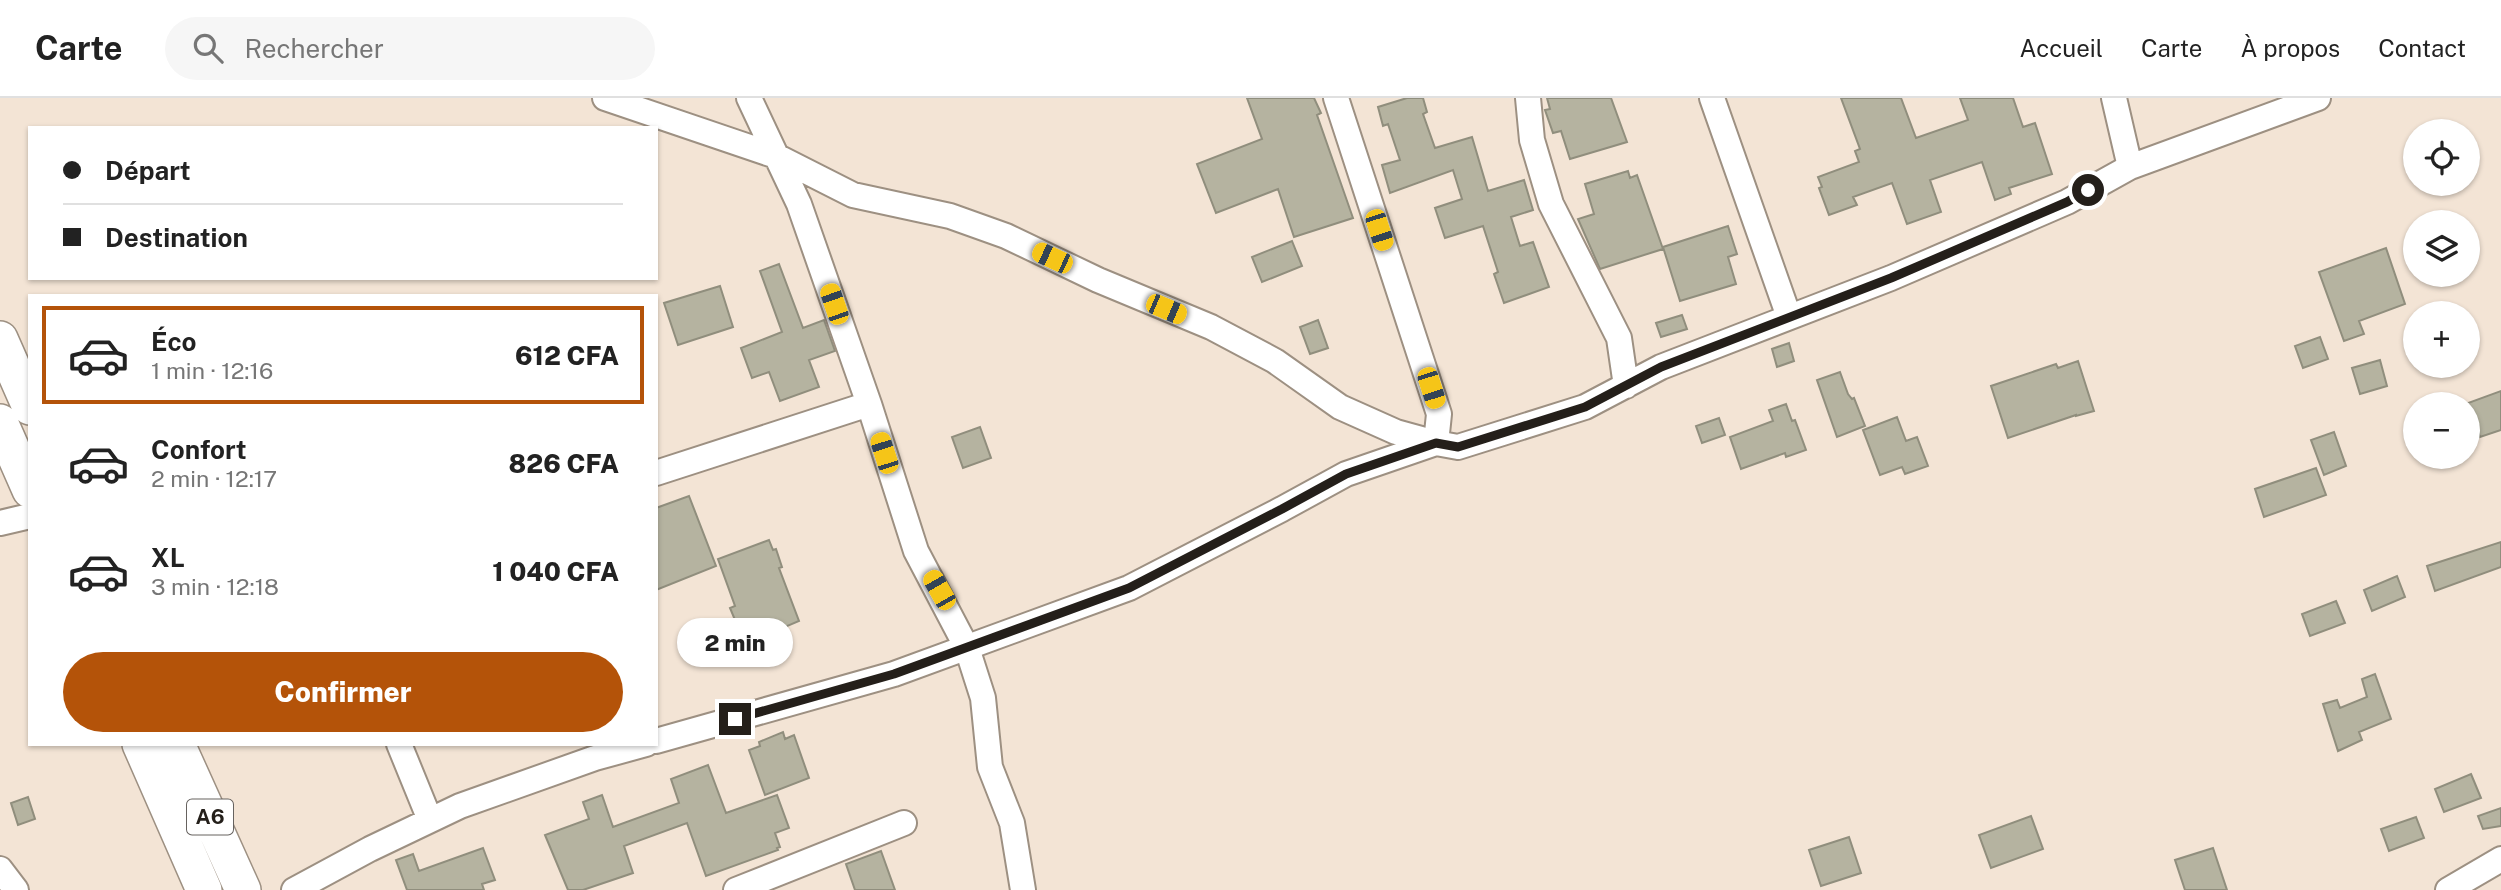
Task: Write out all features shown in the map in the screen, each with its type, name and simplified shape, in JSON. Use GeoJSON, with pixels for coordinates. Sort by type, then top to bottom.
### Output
{"type":"FeatureCollection","features":[{"type":"Feature","properties":{"kind":"highway"},"geometry":{"type":"LineString","coordinates":[[0,339],[28,402]]}},
{"type":"Feature","properties":{"kind":"highway"},"geometry":{"type":"LineString","coordinates":[[0,422],[28,485]]}},
{"type":"Feature","properties":{"kind":"highway","name":"A6"},"geometry":{"type":"LineString","coordinates":[[142,746],[204,890]]}},
{"type":"Feature","properties":{"kind":"highway","name":"A6"},"geometry":{"type":"LineString","coordinates":[[178,746],[243,890]]}},
{"type":"Feature","properties":{"kind":"street"},"geometry":{"type":"LineString","coordinates":[[605,98],[776,156],[853,195],[950,216],[1006,236],[1098,280],[1211,327],[1275,361],[1340,407],[1396,432],[1458,447],[1585,407],[1661,367],[1891,278],[2067,202],[2130,167],[2318,98]]}},
{"type":"Feature","properties":{"kind":"street"},"geometry":{"type":"LineString","coordinates":[[750,98],[799,204],[869,404],[916,551],[939,590],[967,648],[983,698],[990,767],[1012,823],[1023,890]]}},
{"type":"Feature","properties":{"kind":"street"},"geometry":{"type":"LineString","coordinates":[[1336,98],[1439,414],[1436,443]]}},
{"type":"Feature","properties":{"kind":"street"},"geometry":{"type":"LineString","coordinates":[[1528,98],[1532,141],[1551,204],[1619,338],[1626,386]]}},
{"type":"Feature","properties":{"kind":"street"},"geometry":{"type":"LineString","coordinates":[[1712,98],[1789,317]]}},
{"type":"Feature","properties":{"kind":"street"},"geometry":{"type":"LineString","coordinates":[[2114,98],[2130,167]]}},
{"type":"Feature","properties":{"kind":"street"},"geometry":{"type":"LineString","coordinates":[[658,472],[869,404]]}},
{"type":"Feature","properties":{"kind":"street"},"geometry":{"type":"LineString","coordinates":[[658,740],[894,674],[1129,588],[1346,474],[1436,443]]}},
{"type":"Feature","properties":{"kind":"street"},"geometry":{"type":"LineString","coordinates":[[0,523],[28,516]]}},
{"type":"Feature","properties":{"kind":"street"},"geometry":{"type":"LineString","coordinates":[[400,746],[429,820]]}},
{"type":"Feature","properties":{"kind":"street"},"geometry":{"type":"LineString","coordinates":[[295,890],[429,820],[472,801],[594,758],[639,746]]}},
{"type":"Feature","properties":{"kind":"street"},"geometry":{"type":"LineString","coordinates":[[736,890],[904,823]]}},
{"type":"Feature","properties":{"kind":"street"},"geometry":{"type":"LineString","coordinates":[[2448,890],[2501,859]]}},
{"type":"Feature","properties":{"kind":"street"},"geometry":{"type":"LineString","coordinates":[[0,869],[16,890]]}},
{"type":"Feature","properties":{"kind":"building"},"geometry":{"type":"Polygon","coordinates":[[[1247,98],[1314,98],[1321,113],[1317,115],[1353,218],[1294,237],[1278,189],[1216,213],[1197,164],[1262,139],[1247,98]]]}},
{"type":"Feature","properties":{"kind":"building"},"geometry":{"type":"Polygon","coordinates":[[[1407,98],[1423,98],[1427,112],[1423,114],[1435,148],[1472,137],[1488,191],[1524,180],[1533,210],[1511,217],[1520,246],[1533,242],[1549,287],[1504,303],[1494,274],[1498,272],[1483,226],[1445,238],[1435,208],[1462,199],[1453,170],[1390,193],[1382,165],[1400,160],[1388,124],[1383,126],[1378,107],[1407,98]]]}},
{"type":"Feature","properties":{"kind":"building"},"geometry":{"type":"Polygon","coordinates":[[[1547,98],[1611,98],[1627,142],[1570,159],[1561,131],[1553,133],[1545,110],[1550,109],[1547,98]]]}},
{"type":"Feature","properties":{"kind":"building"},"geometry":{"type":"Polygon","coordinates":[[[1841,98],[1901,98],[1916,138],[1968,120],[1960,98],[2013,98],[2023,127],[2035,123],[2052,174],[2009,188],[2011,194],[1995,200],[1982,162],[1930,180],[1941,212],[1907,224],[1892,183],[1853,197],[1857,205],[1829,215],[1818,177],[1859,162],[1855,151],[1860,149],[1841,98]]]}},
{"type":"Feature","properties":{"kind":"building"},"geometry":{"type":"Polygon","coordinates":[[[1628,171],[1630,178],[1637,175],[1663,249],[1600,269],[1578,219],[1594,214],[1585,184],[1628,171]]]}},
{"type":"Feature","properties":{"kind":"building"},"geometry":{"type":"Polygon","coordinates":[[[1728,226],[1737,254],[1728,257],[1736,284],[1680,301],[1663,247],[1728,226]]]}},
{"type":"Feature","properties":{"kind":"building"},"geometry":{"type":"Polygon","coordinates":[[[1292,241],[1302,266],[1262,282],[1252,257],[1292,241]]]}},
{"type":"Feature","properties":{"kind":"building"},"geometry":{"type":"Polygon","coordinates":[[[2386,248],[2403,305],[2359,321],[2364,334],[2344,341],[2319,272],[2386,248]]]}},
{"type":"Feature","properties":{"kind":"building"},"geometry":{"type":"Polygon","coordinates":[[[779,264],[803,328],[824,320],[835,351],[809,360],[819,387],[780,401],[769,372],[752,378],[741,348],[782,332],[760,271],[779,264]]]}},
{"type":"Feature","properties":{"kind":"building"},"geometry":{"type":"Polygon","coordinates":[[[720,286],[733,327],[678,345],[664,303],[720,286]]]}},
{"type":"Feature","properties":{"kind":"building"},"geometry":{"type":"Polygon","coordinates":[[[1682,315],[1687,329],[1661,337],[1656,323],[1682,315]]]}},
{"type":"Feature","properties":{"kind":"building"},"geometry":{"type":"Polygon","coordinates":[[[1318,320],[1328,348],[1310,354],[1300,327],[1318,320]]]}},
{"type":"Feature","properties":{"kind":"building"},"geometry":{"type":"Polygon","coordinates":[[[2320,337],[2328,359],[2303,368],[2295,346],[2320,337]]]}},
{"type":"Feature","properties":{"kind":"building"},"geometry":{"type":"Polygon","coordinates":[[[1789,343],[1794,361],[1777,367],[1772,349],[1789,343]]]}},
{"type":"Feature","properties":{"kind":"building"},"geometry":{"type":"Polygon","coordinates":[[[2380,360],[2387,386],[2360,394],[2352,368],[2380,360]]]}},
{"type":"Feature","properties":{"kind":"building"},"geometry":{"type":"Polygon","coordinates":[[[2078,361],[2094,411],[2008,438],[1991,386],[2056,364],[2058,368],[2078,361]]]}},
{"type":"Feature","properties":{"kind":"building"},"geometry":{"type":"Polygon","coordinates":[[[1840,372],[1865,426],[1837,437],[1817,380],[1840,372]]]}},
{"type":"Feature","properties":{"kind":"building"},"geometry":{"type":"Polygon","coordinates":[[[2501,391],[2501,430],[2480,437],[2480,399],[2501,391]]]}},
{"type":"Feature","properties":{"kind":"building"},"geometry":{"type":"Polygon","coordinates":[[[1786,404],[1806,450],[1786,457],[1785,453],[1741,469],[1730,437],[1773,421],[1769,410],[1786,404]]]}},
{"type":"Feature","properties":{"kind":"building"},"geometry":{"type":"Polygon","coordinates":[[[1897,417],[1906,441],[1917,437],[1928,466],[1905,474],[1902,467],[1880,475],[1863,430],[1897,417]]]}},
{"type":"Feature","properties":{"kind":"building"},"geometry":{"type":"Polygon","coordinates":[[[1719,418],[1725,435],[1702,443],[1696,426],[1719,418]]]}},
{"type":"Feature","properties":{"kind":"building"},"geometry":{"type":"Polygon","coordinates":[[[980,427],[991,458],[963,468],[952,437],[980,427]]]}},
{"type":"Feature","properties":{"kind":"building"},"geometry":{"type":"Polygon","coordinates":[[[2334,432],[2346,466],[2324,475],[2311,440],[2334,432]]]}},
{"type":"Feature","properties":{"kind":"building"},"geometry":{"type":"Polygon","coordinates":[[[2316,468],[2326,495],[2264,517],[2255,489],[2316,468]]]}},
{"type":"Feature","properties":{"kind":"building"},"geometry":{"type":"Polygon","coordinates":[[[689,496],[716,566],[658,589],[658,507],[689,496]]]}},
{"type":"Feature","properties":{"kind":"building"},"geometry":{"type":"Polygon","coordinates":[[[769,540],[773,550],[776,549],[782,567],[779,568],[799,621],[745,644],[730,608],[735,606],[718,559],[769,540]]]}},
{"type":"Feature","properties":{"kind":"building"},"geometry":{"type":"Polygon","coordinates":[[[2501,542],[2501,567],[2435,591],[2427,566],[2501,542]]]}},
{"type":"Feature","properties":{"kind":"building"},"geometry":{"type":"Polygon","coordinates":[[[2397,576],[2405,597],[2372,611],[2364,590],[2397,576]]]}},
{"type":"Feature","properties":{"kind":"building"},"geometry":{"type":"Polygon","coordinates":[[[2336,601],[2345,623],[2310,636],[2302,614],[2336,601]]]}},
{"type":"Feature","properties":{"kind":"building"},"geometry":{"type":"Polygon","coordinates":[[[2375,674],[2391,719],[2359,732],[2362,740],[2338,751],[2323,704],[2337,700],[2340,708],[2367,697],[2362,679],[2375,674]]]}},
{"type":"Feature","properties":{"kind":"building"},"geometry":{"type":"Polygon","coordinates":[[[783,732],[785,739],[794,735],[809,778],[765,795],[749,750],[760,746],[759,742],[783,732]]]}},
{"type":"Feature","properties":{"kind":"building"},"geometry":{"type":"Polygon","coordinates":[[[708,765],[726,813],[777,795],[789,828],[775,833],[780,847],[778,850],[706,876],[687,823],[624,846],[633,873],[583,890],[568,890],[545,835],[589,819],[583,802],[602,795],[613,827],[679,803],[671,779],[708,765]]]}},
{"type":"Feature","properties":{"kind":"building"},"geometry":{"type":"Polygon","coordinates":[[[2471,774],[2481,798],[2444,812],[2435,789],[2471,774]]]}},
{"type":"Feature","properties":{"kind":"building"},"geometry":{"type":"Polygon","coordinates":[[[28,797],[35,819],[18,825],[11,803],[28,797]]]}},
{"type":"Feature","properties":{"kind":"building"},"geometry":{"type":"Polygon","coordinates":[[[2501,808],[2501,826],[2483,829],[2478,816],[2501,808]]]}},
{"type":"Feature","properties":{"kind":"building"},"geometry":{"type":"Polygon","coordinates":[[[2031,816],[2043,849],[1991,868],[1979,835],[2031,816]]]}},
{"type":"Feature","properties":{"kind":"building"},"geometry":{"type":"Polygon","coordinates":[[[2416,817],[2424,838],[2389,851],[2381,829],[2416,817]]]}},
{"type":"Feature","properties":{"kind":"building"},"geometry":{"type":"Polygon","coordinates":[[[1849,837],[1861,873],[1821,886],[1809,850],[1849,837]]]}},
{"type":"Feature","properties":{"kind":"building"},"geometry":{"type":"Polygon","coordinates":[[[483,848],[495,880],[482,884],[484,890],[407,890],[396,860],[413,854],[419,871],[483,848]]]}},
{"type":"Feature","properties":{"kind":"building"},"geometry":{"type":"Polygon","coordinates":[[[2213,848],[2227,890],[2185,890],[2175,860],[2213,848]]]}},
{"type":"Feature","properties":{"kind":"building"},"geometry":{"type":"Polygon","coordinates":[[[881,851],[895,890],[855,890],[846,864],[881,851]]]}},
{"type":"Feature","properties":{"kind":"route"},"geometry":{"type":"LineString","coordinates":[[735,719],[894,674],[1129,588],[1346,474],[1436,443],[1458,447],[1585,407],[1661,367],[1891,278],[2067,202],[2088,190]]}}]}
